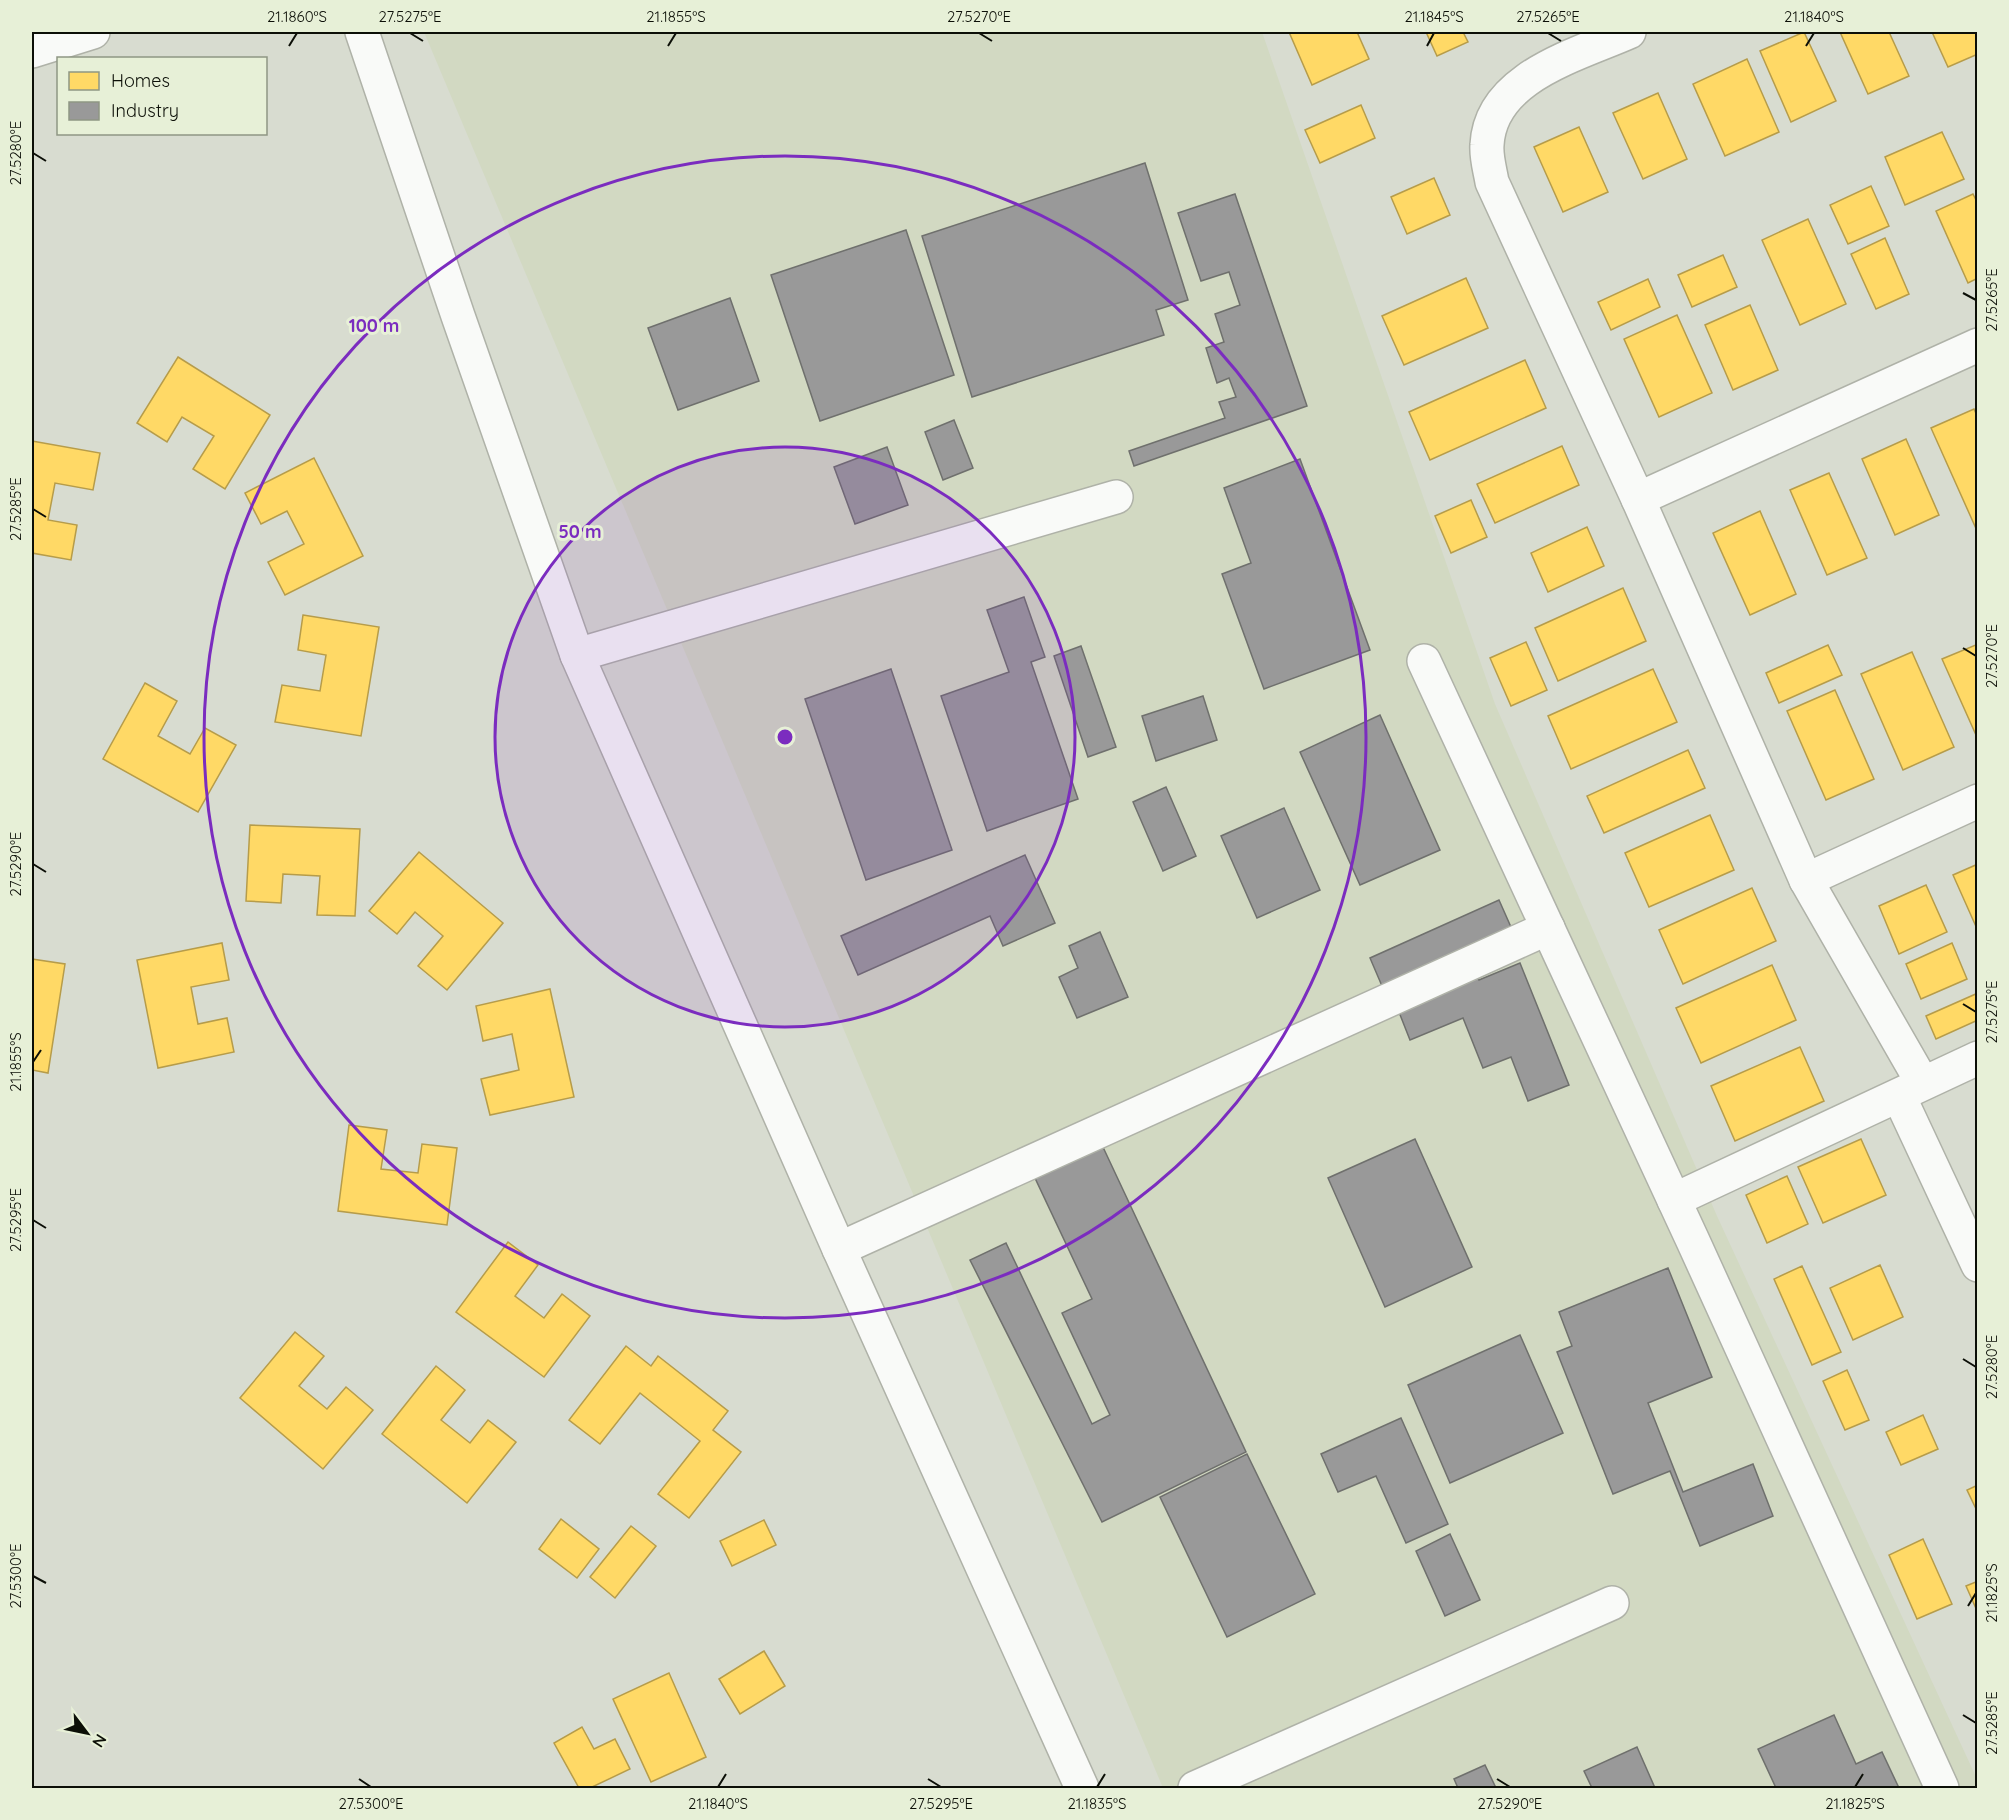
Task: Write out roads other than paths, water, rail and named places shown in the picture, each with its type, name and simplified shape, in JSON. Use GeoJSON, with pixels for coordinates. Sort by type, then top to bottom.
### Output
{"type":"FeatureCollection","features":[{"type":"Feature","properties":{"kind":"street"},"geometry":{"type":"LineString","coordinates":[[32,51],[93,32]]}},
{"type":"Feature","properties":{"kind":"street"},"geometry":{"type":"LineString","coordinates":[[362,32],[458,316],[577,655],[839,1249],[1082,1788]]}},
{"type":"Feature","properties":{"kind":"street"},"geometry":{"type":"LineString","coordinates":[[1629,32],[1530,76],[1507,95],[1491,120],[1486,147],[1492,182],[1638,499],[1806,880],[1910,1089],[1977,1265]]}},
{"type":"Feature","properties":{"kind":"street"},"geometry":{"type":"LineString","coordinates":[[1638,499],[1977,345]]}},
{"type":"Feature","properties":{"kind":"street"},"geometry":{"type":"LineString","coordinates":[[577,655],[1116,497]]}},
{"type":"Feature","properties":{"kind":"street"},"geometry":{"type":"LineString","coordinates":[[1424,661],[1674,1200],[1942,1788]]}},
{"type":"Feature","properties":{"kind":"street"},"geometry":{"type":"LineString","coordinates":[[1806,880],[1977,801]]}},
{"type":"Feature","properties":{"kind":"street"},"geometry":{"type":"LineString","coordinates":[[839,1249],[1548,928]]}},
{"type":"Feature","properties":{"kind":"street"},"geometry":{"type":"LineString","coordinates":[[1674,1200],[1977,1058]]}},
{"type":"Feature","properties":{"kind":"street"},"geometry":{"type":"LineString","coordinates":[[1195,1788],[1612,1603]]}}]}
